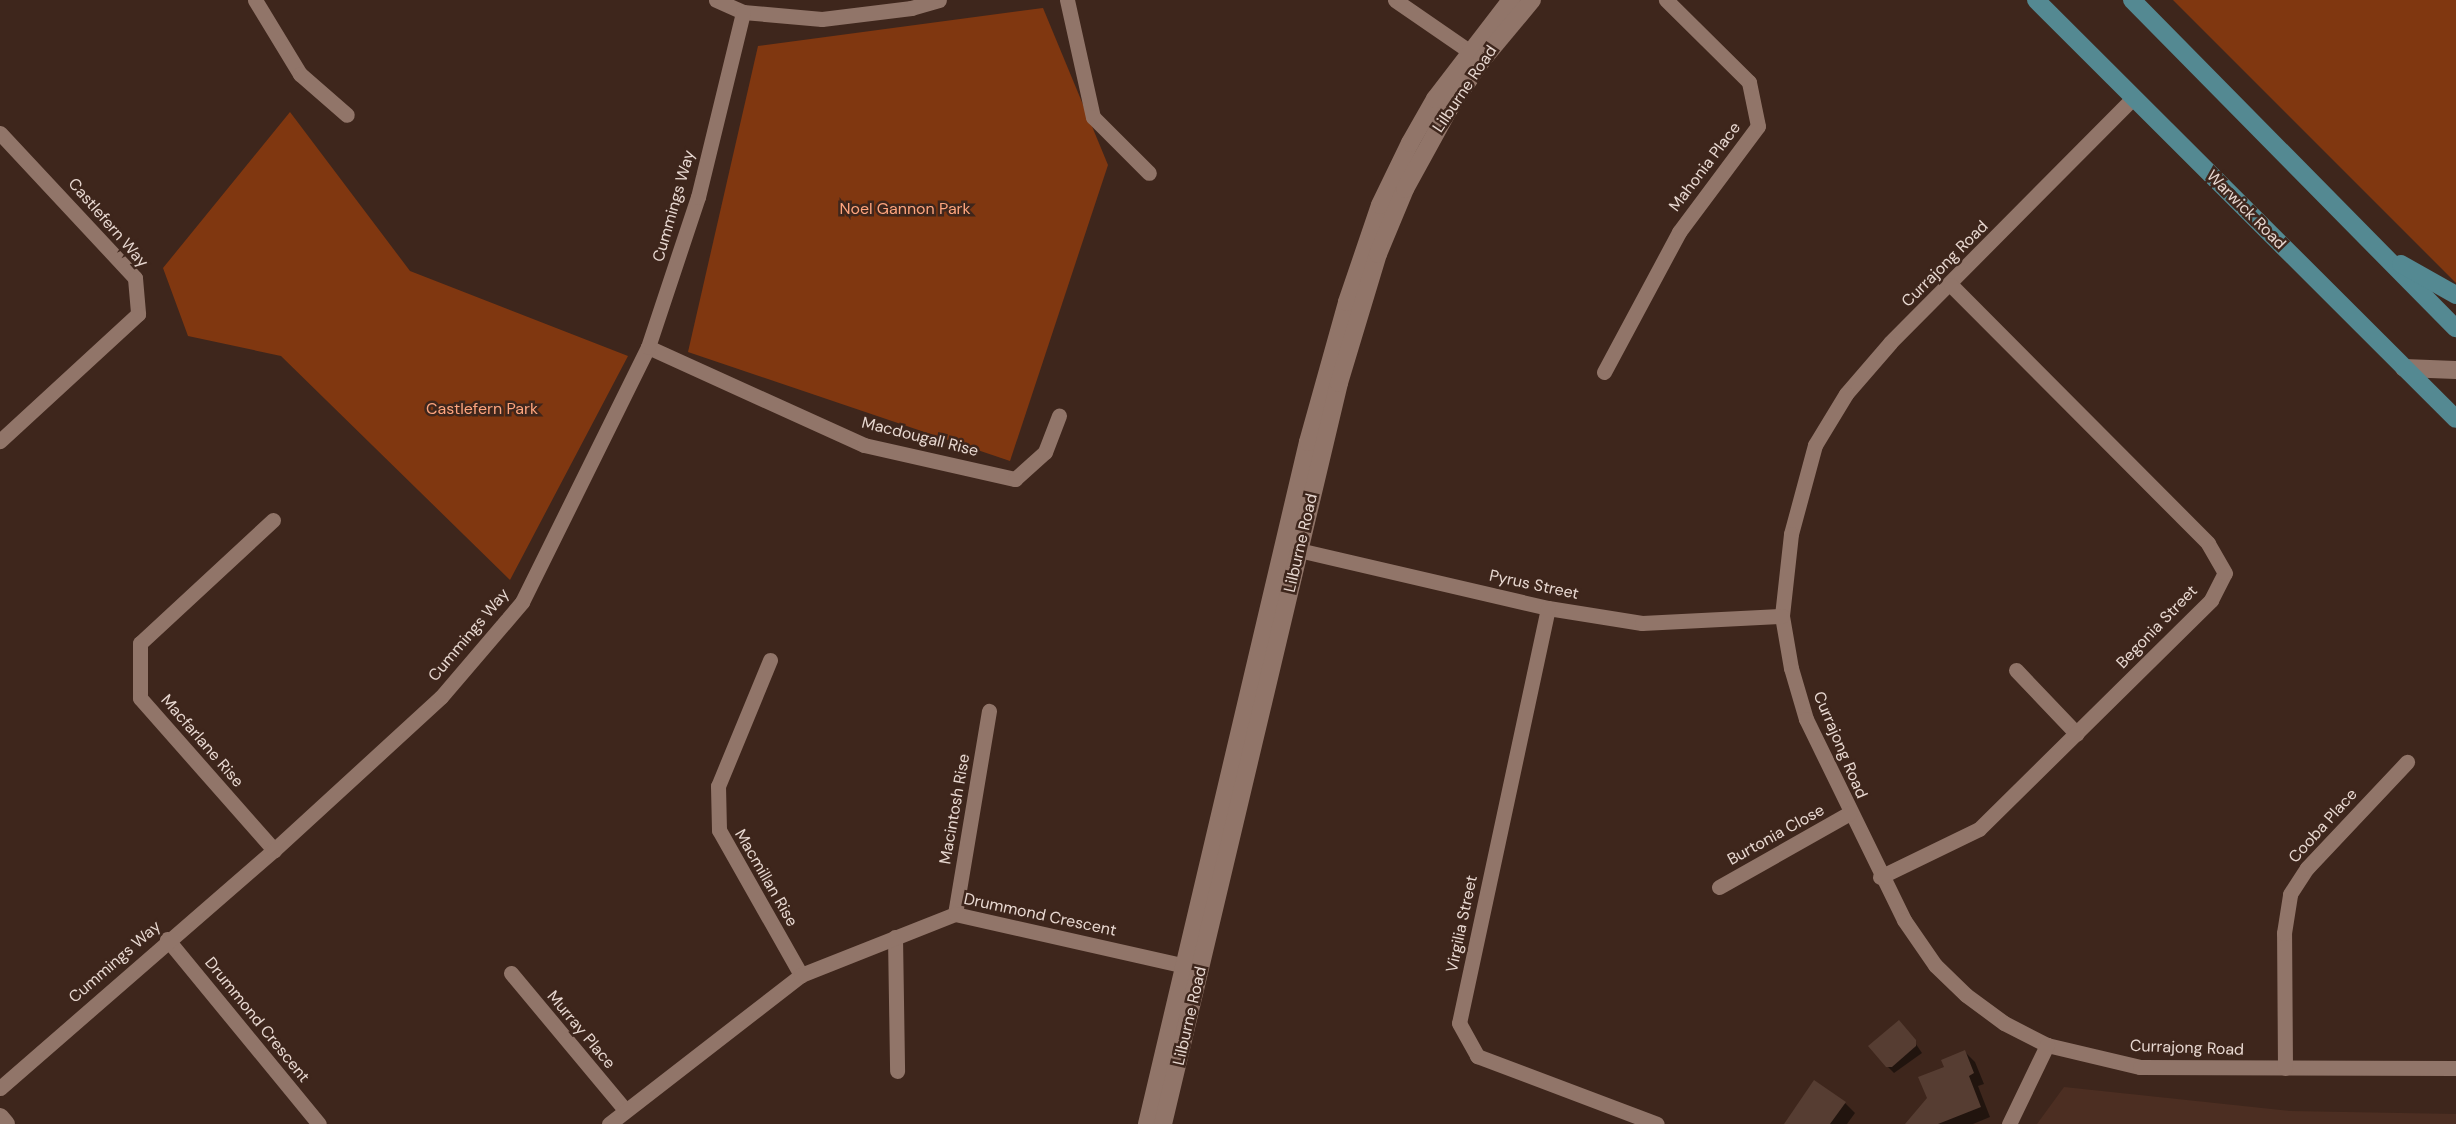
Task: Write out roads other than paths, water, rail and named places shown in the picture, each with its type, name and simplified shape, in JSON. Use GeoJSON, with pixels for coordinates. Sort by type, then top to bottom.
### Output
{"type":"FeatureCollection","features":[{"type":"Feature","properties":{"kind":"main road","name":"Warwick Road"},"geometry":{"type":"LineString","coordinates":[[2036,0],[2456,419]]}},
{"type":"Feature","properties":{"kind":"main road"},"geometry":{"type":"LineString","coordinates":[[2132,0],[2456,328]]}},
{"type":"Feature","properties":{"kind":"main road"},"geometry":{"type":"LineString","coordinates":[[2384,255],[2456,295]]}},
{"type":"Feature","properties":{"kind":"street"},"geometry":{"type":"LineString","coordinates":[[255,0],[300,75],[347,115]]}},
{"type":"Feature","properties":{"kind":"street"},"geometry":{"type":"LineString","coordinates":[[716,0],[743,12],[822,19],[939,0]]}},
{"type":"Feature","properties":{"kind":"street"},"geometry":{"type":"LineString","coordinates":[[1067,0],[1094,117],[1149,173]]}},
{"type":"Feature","properties":{"kind":"street"},"geometry":{"type":"LineString","coordinates":[[1395,0],[1475,56]]}},
{"type":"Feature","properties":{"kind":"street","name":"Lilburne Road"},"geometry":{"type":"LineString","coordinates":[[1475,56],[1511,0]]}},
{"type":"Feature","properties":{"kind":"street","name":"Lilburne Road"},"geometry":{"type":"LineString","coordinates":[[1147,1124],[1192,967],[1291,548],[1328,365],[1380,206],[1435,99],[1532,0]]}},
{"type":"Feature","properties":{"kind":"street","name":"Mahonia Place"},"geometry":{"type":"LineString","coordinates":[[1604,372],[1679,232],[1758,126],[1749,82],[1666,0]]}},
{"type":"Feature","properties":{"kind":"street","name":"Cummings Way"},"geometry":{"type":"LineString","coordinates":[[0,1088],[167,939],[274,850],[441,697],[522,602],[648,347],[698,197],[743,12]]}},
{"type":"Feature","properties":{"kind":"street","name":"Currajong Road"},"geometry":{"type":"LineString","coordinates":[[2134,97],[1951,285],[1890,343],[1846,394],[1815,445],[1791,534],[1782,616],[1791,668],[1806,719],[1880,877],[1935,965],[1966,995],[2004,1023],[2047,1046],[2140,1067],[2456,1068]]}},
{"type":"Feature","properties":{"kind":"street","name":"Castlefern Way"},"geometry":{"type":"LineString","coordinates":[[0,133],[135,278],[138,314],[0,441]]}},
{"type":"Feature","properties":{"kind":"street","name":"Begonia Street"},"geometry":{"type":"LineString","coordinates":[[1880,877],[1979,829],[2211,600],[2225,573],[2208,543],[1951,285]]}},
{"type":"Feature","properties":{"kind":"street","name":"Macdougall Rise"},"geometry":{"type":"LineString","coordinates":[[648,347],[864,445],[1016,478],[1045,452],[1059,416]]}},
{"type":"Feature","properties":{"kind":"street"},"geometry":{"type":"LineString","coordinates":[[2404,368],[2456,370]]}},
{"type":"Feature","properties":{"kind":"street","name":"Macfarlane Rise"},"geometry":{"type":"LineString","coordinates":[[273,520],[140,643],[140,698],[274,850]]}},
{"type":"Feature","properties":{"kind":"street","name":"Pyrus Street"},"geometry":{"type":"LineString","coordinates":[[1291,548],[1548,608],[1642,623],[1782,616]]}},
{"type":"Feature","properties":{"kind":"street","name":"Virgilia Street"},"geometry":{"type":"LineString","coordinates":[[1548,608],[1459,1023],[1477,1056],[1657,1124]]}},
{"type":"Feature","properties":{"kind":"street","name":"Macmillan Rise"},"geometry":{"type":"LineString","coordinates":[[770,660],[718,786],[719,830],[801,975]]}},
{"type":"Feature","properties":{"kind":"street"},"geometry":{"type":"LineString","coordinates":[[2016,670],[2077,734]]}},
{"type":"Feature","properties":{"kind":"street","name":"Macintosh Rise"},"geometry":{"type":"LineString","coordinates":[[955,914],[989,711]]}},
{"type":"Feature","properties":{"kind":"street","name":"Cooba Place"},"geometry":{"type":"LineString","coordinates":[[2285,1068],[2284,933],[2290,894],[2307,868],[2407,762]]}},
{"type":"Feature","properties":{"kind":"street","name":"Burtonia Close"},"geometry":{"type":"LineString","coordinates":[[1719,887],[1850,813]]}},
{"type":"Feature","properties":{"kind":"street","name":"Drummond Crescent"},"geometry":{"type":"LineString","coordinates":[[609,1124],[801,975],[955,914],[1192,967]]}},
{"type":"Feature","properties":{"kind":"street"},"geometry":{"type":"LineString","coordinates":[[895,937],[897,1071]]}},
{"type":"Feature","properties":{"kind":"street","name":"Drummond Crescent"},"geometry":{"type":"LineString","coordinates":[[167,939],[319,1124]]}},
{"type":"Feature","properties":{"kind":"street","name":"Lilburne Road"},"geometry":{"type":"LineString","coordinates":[[1163,1124],[1192,967]]}},
{"type":"Feature","properties":{"kind":"street","name":"Murray Place"},"geometry":{"type":"LineString","coordinates":[[511,973],[625,1110]]}},
{"type":"Feature","properties":{"kind":"street"},"geometry":{"type":"LineString","coordinates":[[2009,1124],[2047,1046]]}},
{"type":"Feature","properties":{"kind":"street"},"geometry":{"type":"LineString","coordinates":[[0,1117],[6,1124]]}},
{"type":"Feature","properties":{"kind":"park label","name":"Noel Gannon Park"},"geometry":{"type":"Point","coordinates":[905,209]}},
{"type":"Feature","properties":{"kind":"park label","name":"Castlefern Park"},"geometry":{"type":"Point","coordinates":[482,409]}}]}
